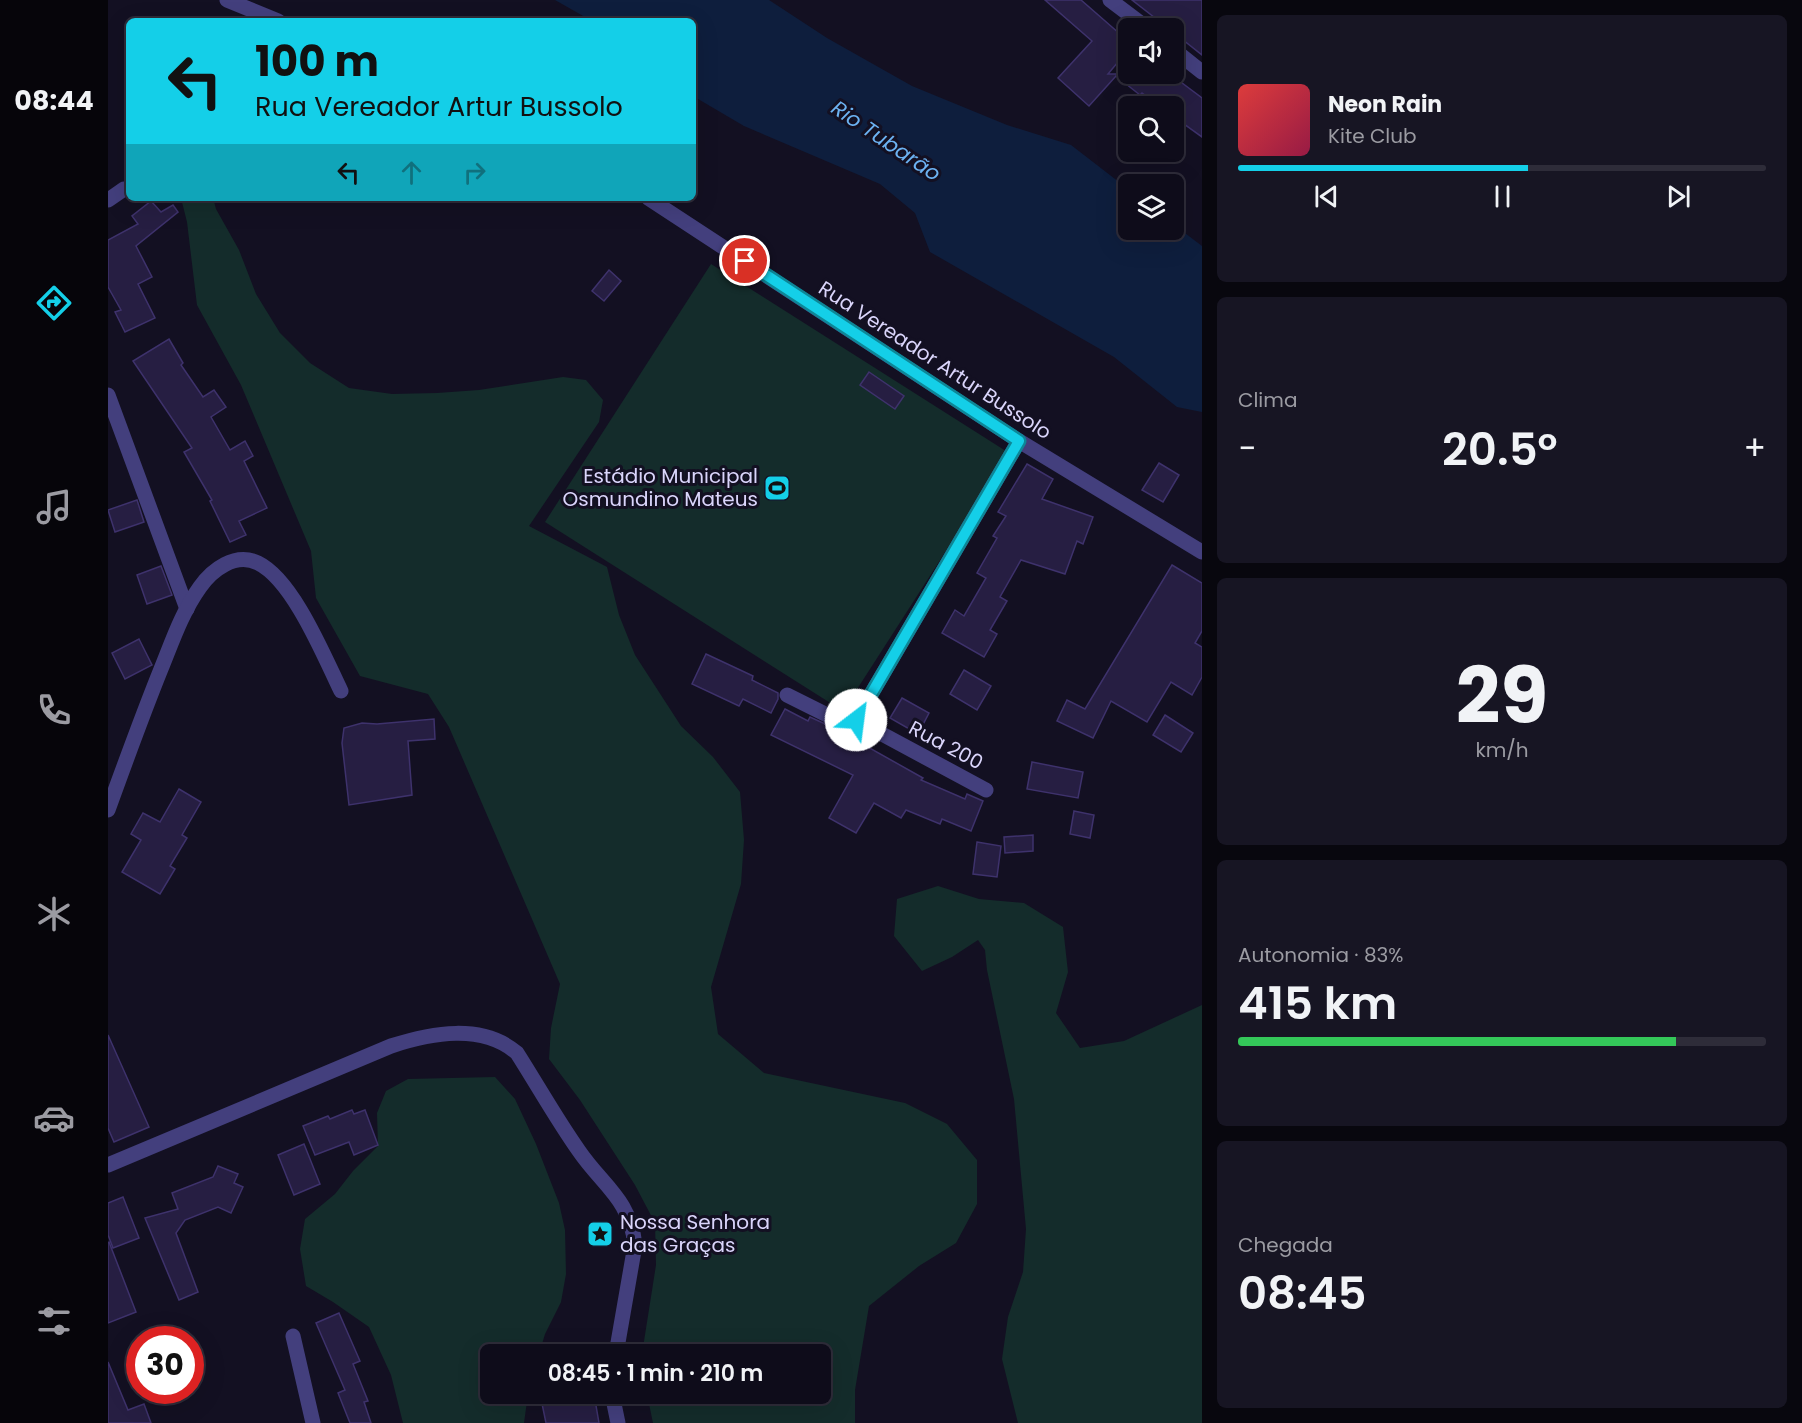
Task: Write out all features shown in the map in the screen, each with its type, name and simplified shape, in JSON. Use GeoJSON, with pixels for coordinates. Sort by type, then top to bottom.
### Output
{"type":"FeatureCollection","features":[{"type":"Feature","properties":{"kind":"street"},"geometry":{"type":"LineString","coordinates":[[227,0],[271,18]]}},
{"type":"Feature","properties":{"kind":"street"},"geometry":{"type":"LineString","coordinates":[[1110,0],[1134,18]]}},
{"type":"Feature","properties":{"kind":"street"},"geometry":{"type":"LineString","coordinates":[[1184,58],[1202,72]]}},
{"type":"Feature","properties":{"kind":"street"},"geometry":{"type":"LineString","coordinates":[[108,200],[124,189]]}},
{"type":"Feature","properties":{"kind":"street","name":"Rua Vereador Artur Bussolo"},"geometry":{"type":"LineString","coordinates":[[653,201],[1019,441],[1202,552]]}},
{"type":"Feature","properties":{"kind":"street"},"geometry":{"type":"LineString","coordinates":[[108,395],[187,609]]}},
{"type":"Feature","properties":{"kind":"street"},"geometry":{"type":"LineString","coordinates":[[856,720],[1019,441]]}},
{"type":"Feature","properties":{"kind":"street"},"geometry":{"type":"LineString","coordinates":[[108,810],[154,686],[187,609],[201,586],[216,570],[230,562],[244,559],[258,563],[270,572],[285,589],[302,613],[341,691]]}},
{"type":"Feature","properties":{"kind":"street","name":"Rua 200"},"geometry":{"type":"LineString","coordinates":[[788,694],[831,717],[856,720],[986,790]]}},
{"type":"Feature","properties":{"kind":"street"},"geometry":{"type":"LineString","coordinates":[[108,1165],[391,1046],[424,1036],[449,1033],[496,1041],[517,1053],[576,1148],[621,1202],[628,1214],[635,1245],[618,1344]]}},
{"type":"Feature","properties":{"kind":"street"},"geometry":{"type":"LineString","coordinates":[[292,1336],[313,1423]]}},
{"type":"Feature","properties":{"kind":"street"},"geometry":{"type":"LineString","coordinates":[[614,1404],[618,1423]]}},
{"type":"Feature","properties":{"kind":"green space"},"geometry":{"type":"Polygon","coordinates":[[[182,201],[214,201],[239,250],[256,294],[280,333],[310,363],[349,388],[392,394],[437,393],[479,390],[563,377],[586,380],[603,400],[599,422],[529,526],[607,567],[619,615],[635,655],[681,726],[713,757],[740,792],[744,840],[741,884],[711,987],[718,1034],[764,1073],[905,1103],[947,1124],[977,1160],[977,1204],[956,1243],[919,1266],[869,1306],[855,1390],[855,1423],[653,1423],[649,1404],[831,1404],[831,1344],[644,1344],[656,1265],[655,1223],[635,1185],[580,1100],[549,1059],[551,1028],[560,984],[449,727],[428,694],[360,676],[316,598],[311,551],[241,385],[197,305],[187,222],[182,201]]]}},
{"type":"Feature","properties":{"kind":"green space","name":"Estádio Municipal Osmundino Mateus"},"geometry":{"type":"Polygon","coordinates":[[[711,264],[1009,453],[843,711],[545,522],[711,264]]]}},
{"type":"Feature","properties":{"kind":"green space"},"geometry":{"type":"Polygon","coordinates":[[[938,886],[979,899],[1024,903],[1063,927],[1068,972],[1056,1013],[1080,1048],[1124,1041],[1202,1005],[1202,1423],[1018,1423],[1002,1359],[1008,1317],[1023,1272],[1026,1229],[1014,1099],[987,970],[985,950],[978,940],[952,957],[922,971],[894,936],[897,899],[938,886]]]}},
{"type":"Feature","properties":{"kind":"green space"},"geometry":{"type":"Polygon","coordinates":[[[495,1077],[515,1099],[536,1144],[559,1203],[565,1230],[566,1274],[561,1302],[542,1344],[480,1344],[480,1404],[527,1404],[524,1423],[403,1423],[391,1375],[369,1327],[306,1286],[300,1249],[305,1219],[335,1194],[353,1171],[378,1146],[377,1113],[386,1091],[408,1079],[495,1077]]]}},
{"type":"Feature","properties":{"kind":"water","name":"Rio Tubarão"},"geometry":{"type":"Polygon","coordinates":[[[555,0],[769,0],[827,38],[912,86],[1007,125],[1071,145],[1118,181],[1118,240],[1184,240],[1184,232],[1202,246],[1202,412],[1177,407],[1114,357],[930,252],[915,213],[880,184],[744,126],[696,98],[696,18],[587,18],[555,0]]]}},
{"type":"Feature","properties":{"kind":"building"},"geometry":{"type":"Polygon","coordinates":[[[1045,0],[1081,0],[1118,32],[1118,62],[1108,74],[1118,74],[1118,78],[1116,76],[1089,106],[1058,78],[1092,41],[1045,0]]]}},
{"type":"Feature","properties":{"kind":"building"},"geometry":{"type":"Polygon","coordinates":[[[1132,0],[1202,0],[1202,55],[1184,41],[1184,18],[1155,18],[1132,0]]]}},
{"type":"Feature","properties":{"kind":"building"},"geometry":{"type":"Polygon","coordinates":[[[1126,84],[1183,84],[1202,98],[1202,137],[1184,124],[1184,96],[1146,96],[1142,93],[1140,95],[1126,84]]]}},
{"type":"Feature","properties":{"kind":"building"},"geometry":{"type":"Polygon","coordinates":[[[151,201],[161,212],[173,205],[178,212],[136,246],[152,277],[138,284],[155,318],[125,332],[115,312],[121,310],[108,287],[108,240],[138,224],[132,216],[151,201]]]}},
{"type":"Feature","properties":{"kind":"building"},"geometry":{"type":"Polygon","coordinates":[[[609,270],[621,281],[604,301],[592,291],[609,270]]]}},
{"type":"Feature","properties":{"kind":"building"},"geometry":{"type":"Polygon","coordinates":[[[169,339],[183,363],[181,365],[203,397],[214,390],[226,407],[211,417],[230,450],[245,441],[253,456],[244,461],[267,508],[239,521],[246,535],[230,542],[210,501],[212,500],[184,452],[192,448],[133,361],[169,339]]]}},
{"type":"Feature","properties":{"kind":"building"},"geometry":{"type":"Polygon","coordinates":[[[869,372],[904,396],[895,409],[860,385],[869,372]]]}},
{"type":"Feature","properties":{"kind":"building"},"geometry":{"type":"Polygon","coordinates":[[[1159,463],[1179,475],[1163,502],[1142,490],[1159,463]]]}},
{"type":"Feature","properties":{"kind":"building"},"geometry":{"type":"Polygon","coordinates":[[[1027,464],[1053,479],[1042,499],[1093,517],[1083,544],[1077,541],[1065,574],[1021,560],[1000,597],[1007,601],[990,630],[997,634],[984,657],[942,633],[955,610],[964,616],[986,578],[977,573],[997,538],[993,536],[1006,516],[998,512],[1027,464]]]}},
{"type":"Feature","properties":{"kind":"building"},"geometry":{"type":"Polygon","coordinates":[[[137,500],[144,522],[115,532],[108,510],[137,500]]]}},
{"type":"Feature","properties":{"kind":"building"},"geometry":{"type":"Polygon","coordinates":[[[1172,565],[1202,583],[1202,631],[1195,643],[1202,647],[1202,677],[1192,695],[1171,682],[1147,722],[1111,701],[1093,738],[1057,721],[1067,700],[1085,709],[1172,565]]]}},
{"type":"Feature","properties":{"kind":"building"},"geometry":{"type":"Polygon","coordinates":[[[161,566],[172,595],[147,604],[137,575],[161,566]]]}},
{"type":"Feature","properties":{"kind":"building"},"geometry":{"type":"Polygon","coordinates":[[[139,639],[152,665],[125,679],[112,653],[139,639]]]}},
{"type":"Feature","properties":{"kind":"building"},"geometry":{"type":"Polygon","coordinates":[[[706,654],[753,676],[752,680],[778,693],[778,699],[771,713],[743,699],[739,706],[692,684],[706,654]]]}},
{"type":"Feature","properties":{"kind":"building"},"geometry":{"type":"Polygon","coordinates":[[[964,670],[991,686],[977,710],[950,694],[964,670]]]}},
{"type":"Feature","properties":{"kind":"building"},"geometry":{"type":"Polygon","coordinates":[[[902,698],[929,713],[918,734],[890,718],[902,698]]]}},
{"type":"Feature","properties":{"kind":"building"},"geometry":{"type":"Polygon","coordinates":[[[785,709],[808,721],[810,717],[834,728],[923,778],[921,780],[965,799],[967,794],[983,801],[971,831],[942,819],[940,824],[906,810],[901,818],[874,803],[856,833],[829,818],[853,775],[771,735],[785,709]]]}},
{"type":"Feature","properties":{"kind":"building"},"geometry":{"type":"Polygon","coordinates":[[[1165,715],[1193,733],[1181,752],[1153,735],[1165,715]]]}},
{"type":"Feature","properties":{"kind":"building"},"geometry":{"type":"Polygon","coordinates":[[[434,719],[435,739],[408,741],[412,795],[349,805],[342,743],[344,728],[362,723],[377,724],[434,719]]]}},
{"type":"Feature","properties":{"kind":"building"},"geometry":{"type":"Polygon","coordinates":[[[1032,762],[1083,772],[1078,798],[1027,789],[1032,762]]]}},
{"type":"Feature","properties":{"kind":"building"},"geometry":{"type":"Polygon","coordinates":[[[179,789],[201,802],[182,835],[187,838],[170,866],[175,869],[160,894],[122,872],[141,840],[131,834],[143,813],[160,822],[179,789]]]}},
{"type":"Feature","properties":{"kind":"building"},"geometry":{"type":"Polygon","coordinates":[[[1074,811],[1094,815],[1090,838],[1070,834],[1074,811]]]}},
{"type":"Feature","properties":{"kind":"building"},"geometry":{"type":"Polygon","coordinates":[[[1033,835],[1033,851],[1005,853],[1004,837],[1033,835]]]}},
{"type":"Feature","properties":{"kind":"building"},"geometry":{"type":"Polygon","coordinates":[[[977,842],[1001,846],[997,877],[973,874],[977,842]]]}},
{"type":"Feature","properties":{"kind":"building"},"geometry":{"type":"Polygon","coordinates":[[[108,1035],[149,1127],[114,1142],[108,1128],[108,1035]]]}},
{"type":"Feature","properties":{"kind":"building"},"geometry":{"type":"Polygon","coordinates":[[[352,1110],[354,1114],[365,1110],[378,1145],[354,1155],[349,1142],[315,1155],[303,1126],[352,1110]]]}},
{"type":"Feature","properties":{"kind":"building"},"geometry":{"type":"Polygon","coordinates":[[[304,1144],[320,1184],[294,1195],[278,1155],[304,1144]]]}},
{"type":"Feature","properties":{"kind":"building"},"geometry":{"type":"Polygon","coordinates":[[[218,1166],[238,1174],[234,1183],[243,1187],[231,1213],[218,1207],[185,1220],[176,1233],[198,1292],[179,1300],[145,1218],[178,1209],[172,1193],[213,1177],[218,1166]]]}},
{"type":"Feature","properties":{"kind":"building"},"geometry":{"type":"Polygon","coordinates":[[[123,1197],[139,1238],[113,1248],[108,1235],[108,1203],[123,1197]]]}},
{"type":"Feature","properties":{"kind":"building"},"geometry":{"type":"Polygon","coordinates":[[[108,1243],[136,1312],[108,1323],[108,1243]]]}},
{"type":"Feature","properties":{"kind":"building"},"geometry":{"type":"Polygon","coordinates":[[[339,1313],[360,1361],[353,1364],[368,1401],[364,1402],[371,1423],[350,1423],[338,1393],[345,1390],[316,1323],[339,1313]]]}},
{"type":"Feature","properties":{"kind":"building"},"geometry":{"type":"Polygon","coordinates":[[[108,1362],[128,1410],[144,1404],[151,1423],[108,1423],[108,1362]]]}},
{"type":"Feature","properties":{"kind":"building"},"geometry":{"type":"Polygon","coordinates":[[[542,1404],[596,1404],[599,1423],[546,1423],[542,1404]]]}},
{"type":"Feature","properties":{"kind":"place","name":"Estádio Municipal Osmundino Mateus"},"geometry":{"type":"Point","coordinates":[777,488]}},
{"type":"Feature","properties":{"kind":"place","name":"Nossa Senhora das Graças"},"geometry":{"type":"Point","coordinates":[600,1234]}},
{"type":"Feature","properties":{"kind":"route"},"geometry":{"type":"LineString","coordinates":[[745,261],[1019,441],[856,720]]}}]}
